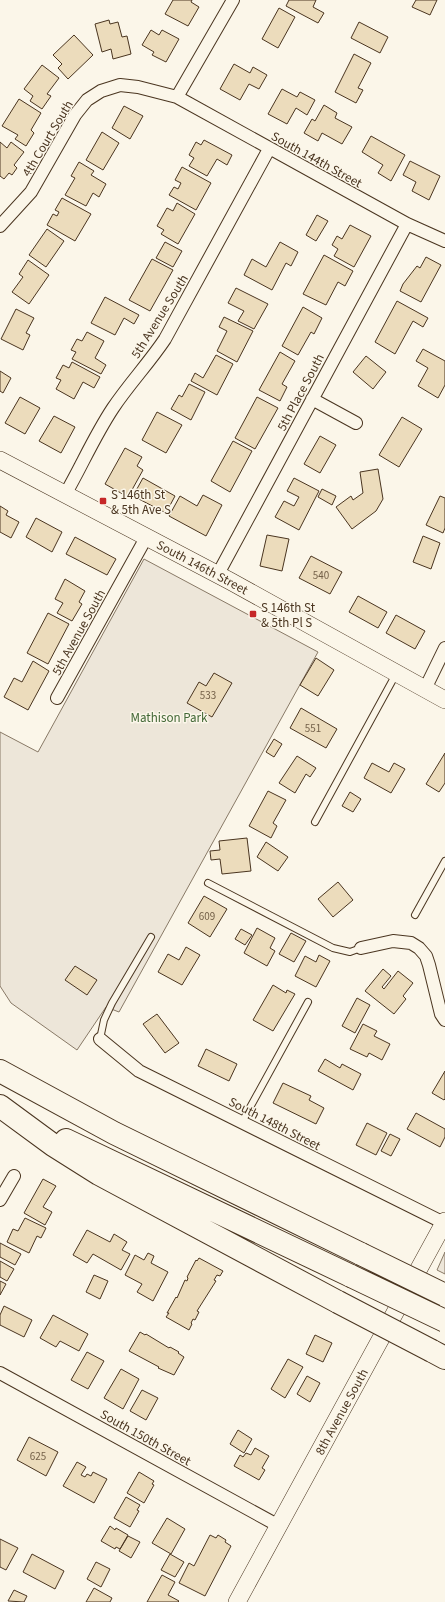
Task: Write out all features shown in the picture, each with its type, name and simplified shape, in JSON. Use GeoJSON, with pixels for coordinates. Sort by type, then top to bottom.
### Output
{"type":"FeatureCollection","features":[{"type":"Feature","properties":{"kind":"highway"},"geometry":{"type":"LineString","coordinates":[[0,1071],[114,1133],[445,1294]]}},
{"type":"Feature","properties":{"kind":"highway"},"geometry":{"type":"LineString","coordinates":[[6,1110],[445,1321]]}},
{"type":"Feature","properties":{"kind":"highway"},"geometry":{"type":"LineString","coordinates":[[6,1110],[52,1145],[99,1174],[438,1355]]}},
{"type":"Feature","properties":{"kind":"street"},"geometry":{"type":"LineString","coordinates":[[177,97],[234,0]]}},
{"type":"Feature","properties":{"kind":"street","name":"4th Court South"},"geometry":{"type":"LineString","coordinates":[[0,226],[31,192],[75,115],[87,100],[101,91],[120,85],[138,87],[177,97]]}},
{"type":"Feature","properties":{"kind":"street","name":"South 144th Street"},"geometry":{"type":"LineString","coordinates":[[177,97],[407,224],[445,241]]}},
{"type":"Feature","properties":{"kind":"street","name":"5th Avenue South"},"geometry":{"type":"LineString","coordinates":[[66,493],[112,410],[123,393],[151,360],[169,333],[269,149]]}},
{"type":"Feature","properties":{"kind":"street","name":"5th Place South"},"geometry":{"type":"LineString","coordinates":[[218,574],[407,224]]}},
{"type":"Feature","properties":{"kind":"street"},"geometry":{"type":"LineString","coordinates":[[312,399],[356,423]]}},
{"type":"Feature","properties":{"kind":"street","name":"South 146th Street"},"geometry":{"type":"LineString","coordinates":[[0,460],[66,493],[218,574],[445,700]]}},
{"type":"Feature","properties":{"kind":"street","name":"5th Avenue South"},"geometry":{"type":"LineString","coordinates":[[57,698],[147,536]]}},
{"type":"Feature","properties":{"kind":"street"},"geometry":{"type":"LineString","coordinates":[[424,689],[445,648]]}},
{"type":"Feature","properties":{"kind":"street"},"geometry":{"type":"LineString","coordinates":[[361,948],[392,941],[411,943],[419,948],[426,956],[441,1014],[445,1020]]}},
{"type":"Feature","properties":{"kind":"street","name":"South 148th Street"},"geometry":{"type":"LineString","coordinates":[[100,1039],[139,1071],[444,1222]]}},
{"type":"Feature","properties":{"kind":"street"},"geometry":{"type":"LineString","coordinates":[[0,1200],[14,1176]]}},
{"type":"Feature","properties":{"kind":"street","name":"8th Avenue South"},"geometry":{"type":"LineString","coordinates":[[237,1602],[280,1526],[444,1222]]}},
{"type":"Feature","properties":{"kind":"street","name":"South 150th Street"},"geometry":{"type":"LineString","coordinates":[[0,1373],[280,1526]]}},
{"type":"Feature","properties":{"kind":"lane"},"geometry":{"type":"LineString","coordinates":[[315,822],[396,674]]}},
{"type":"Feature","properties":{"kind":"lane"},"geometry":{"type":"LineString","coordinates":[[415,915],[445,860]]}},
{"type":"Feature","properties":{"kind":"lane"},"geometry":{"type":"LineString","coordinates":[[208,883],[333,948],[350,952],[361,948]]}},
{"type":"Feature","properties":{"kind":"lane"},"geometry":{"type":"LineString","coordinates":[[100,1039],[104,1020],[112,1003],[151,937]]}},
{"type":"Feature","properties":{"kind":"lane"},"geometry":{"type":"LineString","coordinates":[[242,1122],[308,1002]]}},
{"type":"Feature","properties":{"kind":"green space","name":"Mathison Park"},"geometry":{"type":"Polygon","coordinates":[[[144,559],[318,652],[119,1012],[106,1007],[77,1050],[11,1003],[0,986],[0,732],[38,752],[144,559]]]}},
{"type":"Feature","properties":{"kind":"green space"},"geometry":{"type":"Polygon","coordinates":[[[445,1252],[445,1274],[437,1270],[445,1252]]]}},
{"type":"Feature","properties":{"kind":"building"},"geometry":{"type":"Polygon","coordinates":[[[173,0],[192,0],[191,2],[199,7],[188,26],[165,14],[173,0]]]}},
{"type":"Feature","properties":{"kind":"building"},"geometry":{"type":"Polygon","coordinates":[[[289,0],[316,0],[313,7],[324,13],[318,23],[286,6],[289,0]]]}},
{"type":"Feature","properties":{"kind":"building"},"geometry":{"type":"Polygon","coordinates":[[[416,0],[437,0],[430,15],[412,7],[416,0]]]}},
{"type":"Feature","properties":{"kind":"building"},"geometry":{"type":"Polygon","coordinates":[[[279,8],[295,17],[278,48],[262,39],[279,8]]]}},
{"type":"Feature","properties":{"kind":"building"},"geometry":{"type":"Polygon","coordinates":[[[109,20],[110,24],[118,22],[122,37],[127,36],[131,54],[113,59],[111,49],[102,52],[95,24],[109,20]]]}},
{"type":"Feature","properties":{"kind":"building"},"geometry":{"type":"Polygon","coordinates":[[[359,22],[388,37],[380,53],[351,38],[359,22]]]}},
{"type":"Feature","properties":{"kind":"building"},"geometry":{"type":"Polygon","coordinates":[[[151,30],[159,35],[162,30],[179,39],[166,62],[152,55],[154,52],[142,45],[151,30]]]}},
{"type":"Feature","properties":{"kind":"building"},"geometry":{"type":"Polygon","coordinates":[[[74,35],[93,55],[68,79],[58,68],[62,64],[53,55],[74,35]]]}},
{"type":"Feature","properties":{"kind":"building"},"geometry":{"type":"Polygon","coordinates":[[[354,54],[371,63],[358,88],[363,90],[356,103],[335,92],[354,54]]]}},
{"type":"Feature","properties":{"kind":"building"},"geometry":{"type":"Polygon","coordinates":[[[234,64],[250,73],[253,67],[267,75],[259,89],[249,84],[240,100],[220,89],[234,64]]]}},
{"type":"Feature","properties":{"kind":"building"},"geometry":{"type":"Polygon","coordinates":[[[42,65],[59,78],[47,94],[51,96],[42,109],[30,101],[33,96],[24,89],[42,65]]]}},
{"type":"Feature","properties":{"kind":"building"},"geometry":{"type":"Polygon","coordinates":[[[282,89],[297,97],[300,92],[315,100],[307,115],[296,108],[287,124],[268,114],[282,89]]]}},
{"type":"Feature","properties":{"kind":"building"},"geometry":{"type":"Polygon","coordinates":[[[19,99],[41,113],[31,130],[34,133],[26,146],[15,139],[18,135],[2,126],[19,99]]]}},
{"type":"Feature","properties":{"kind":"building"},"geometry":{"type":"Polygon","coordinates":[[[324,105],[337,113],[335,118],[352,127],[342,144],[322,133],[318,141],[304,133],[312,119],[315,121],[324,105]]]}},
{"type":"Feature","properties":{"kind":"building"},"geometry":{"type":"Polygon","coordinates":[[[124,106],[143,116],[130,139],[112,128],[124,106]]]}},
{"type":"Feature","properties":{"kind":"building"},"geometry":{"type":"Polygon","coordinates":[[[102,132],[119,143],[103,170],[86,160],[102,132]]]}},
{"type":"Feature","properties":{"kind":"building"},"geometry":{"type":"Polygon","coordinates":[[[371,136],[405,155],[391,181],[378,173],[383,165],[362,152],[371,136]]]}},
{"type":"Feature","properties":{"kind":"building"},"geometry":{"type":"Polygon","coordinates":[[[204,140],[232,155],[227,165],[217,159],[207,176],[189,166],[194,158],[189,155],[196,142],[201,145],[204,140]]]}},
{"type":"Feature","properties":{"kind":"building"},"geometry":{"type":"Polygon","coordinates":[[[0,142],[7,148],[11,142],[24,152],[14,165],[17,168],[12,175],[9,173],[4,179],[0,176],[0,142]]]}},
{"type":"Feature","properties":{"kind":"building"},"geometry":{"type":"Polygon","coordinates":[[[410,161],[440,176],[429,200],[412,191],[416,182],[403,175],[410,161]]]}},
{"type":"Feature","properties":{"kind":"building"},"geometry":{"type":"Polygon","coordinates":[[[79,162],[94,171],[91,175],[106,184],[99,197],[93,193],[86,206],[65,195],[75,178],[71,176],[79,162]]]}},
{"type":"Feature","properties":{"kind":"building"},"geometry":{"type":"Polygon","coordinates":[[[182,167],[211,183],[196,210],[169,195],[174,187],[178,189],[181,183],[175,180],[182,167]]]}},
{"type":"Feature","properties":{"kind":"building"},"geometry":{"type":"Polygon","coordinates":[[[62,198],[91,214],[75,241],[47,225],[53,214],[57,216],[59,212],[55,210],[62,198]]]}},
{"type":"Feature","properties":{"kind":"building"},"geometry":{"type":"Polygon","coordinates":[[[177,203],[195,214],[178,244],[161,234],[164,230],[157,226],[167,208],[173,211],[177,203]]]}},
{"type":"Feature","properties":{"kind":"building"},"geometry":{"type":"Polygon","coordinates":[[[317,215],[328,221],[316,241],[306,235],[317,215]]]}},
{"type":"Feature","properties":{"kind":"building"},"geometry":{"type":"Polygon","coordinates":[[[350,225],[371,236],[354,267],[334,256],[338,249],[332,245],[337,236],[342,239],[350,225]]]}},
{"type":"Feature","properties":{"kind":"building"},"geometry":{"type":"Polygon","coordinates":[[[47,229],[64,241],[46,267],[29,255],[47,229]]]}},
{"type":"Feature","properties":{"kind":"building"},"geometry":{"type":"Polygon","coordinates":[[[165,242],[182,251],[173,267],[156,258],[165,242]]]}},
{"type":"Feature","properties":{"kind":"building"},"geometry":{"type":"Polygon","coordinates":[[[280,242],[298,252],[291,266],[286,263],[272,290],[244,275],[252,259],[266,267],[280,242]]]}},
{"type":"Feature","properties":{"kind":"building"},"geometry":{"type":"Polygon","coordinates":[[[324,255],[353,271],[345,286],[338,282],[326,305],[303,294],[324,255]]]}},
{"type":"Feature","properties":{"kind":"building"},"geometry":{"type":"Polygon","coordinates":[[[426,257],[441,265],[421,302],[400,291],[403,284],[417,266],[420,268],[426,257]]]}},
{"type":"Feature","properties":{"kind":"building"},"geometry":{"type":"Polygon","coordinates":[[[152,259],[173,270],[150,311],[129,300],[152,259]]]}},
{"type":"Feature","properties":{"kind":"building"},"geometry":{"type":"Polygon","coordinates":[[[28,260],[49,275],[29,304],[12,292],[23,277],[19,274],[28,260]]]}},
{"type":"Feature","properties":{"kind":"building"},"geometry":{"type":"Polygon","coordinates":[[[236,288],[268,304],[254,329],[238,321],[244,311],[228,303],[236,288]]]}},
{"type":"Feature","properties":{"kind":"building"},"geometry":{"type":"Polygon","coordinates":[[[105,297],[139,315],[134,324],[124,318],[115,335],[91,323],[105,297]]]}},
{"type":"Feature","properties":{"kind":"building"},"geometry":{"type":"Polygon","coordinates":[[[397,301],[428,318],[423,327],[413,321],[395,354],[375,342],[397,301]]]}},
{"type":"Feature","properties":{"kind":"building"},"geometry":{"type":"Polygon","coordinates":[[[303,307],[322,318],[314,334],[311,332],[298,355],[282,346],[303,307]]]}},
{"type":"Feature","properties":{"kind":"building"},"geometry":{"type":"Polygon","coordinates":[[[16,309],[34,318],[26,333],[30,335],[23,350],[1,339],[16,309]]]}},
{"type":"Feature","properties":{"kind":"building"},"geometry":{"type":"Polygon","coordinates":[[[224,317],[253,331],[237,362],[217,351],[227,331],[219,327],[224,317]]]}},
{"type":"Feature","properties":{"kind":"building"},"geometry":{"type":"Polygon","coordinates":[[[87,332],[104,341],[95,358],[106,365],[101,374],[72,359],[76,352],[71,350],[77,339],[82,341],[87,332]]]}},
{"type":"Feature","properties":{"kind":"building"},"geometry":{"type":"Polygon","coordinates":[[[423,349],[445,361],[445,385],[438,398],[418,386],[428,368],[416,361],[423,349]]]}},
{"type":"Feature","properties":{"kind":"building"},"geometry":{"type":"Polygon","coordinates":[[[280,352],[295,361],[282,384],[287,387],[280,401],[259,390],[280,352]]]}},
{"type":"Feature","properties":{"kind":"building"},"geometry":{"type":"Polygon","coordinates":[[[216,355],[233,364],[217,395],[191,381],[195,373],[203,378],[216,355]]]}},
{"type":"Feature","properties":{"kind":"building"},"geometry":{"type":"Polygon","coordinates":[[[366,356],[386,372],[373,389],[353,372],[366,356]]]}},
{"type":"Feature","properties":{"kind":"building"},"geometry":{"type":"Polygon","coordinates":[[[72,362],[100,377],[94,388],[83,382],[74,399],[56,389],[61,380],[56,378],[63,365],[69,368],[72,362]]]}},
{"type":"Feature","properties":{"kind":"building"},"geometry":{"type":"Polygon","coordinates":[[[0,371],[11,378],[3,393],[0,391],[0,371]]]}},
{"type":"Feature","properties":{"kind":"building"},"geometry":{"type":"Polygon","coordinates":[[[189,384],[205,392],[191,420],[171,409],[179,395],[182,397],[189,384]]]}},
{"type":"Feature","properties":{"kind":"building"},"geometry":{"type":"Polygon","coordinates":[[[20,397],[40,408],[25,434],[5,423],[20,397]]]}},
{"type":"Feature","properties":{"kind":"building"},"geometry":{"type":"Polygon","coordinates":[[[257,397],[278,408],[255,449],[235,438],[257,397]]]}},
{"type":"Feature","properties":{"kind":"building"},"geometry":{"type":"Polygon","coordinates":[[[157,412],[182,425],[166,453],[142,440],[157,412]]]}},
{"type":"Feature","properties":{"kind":"building"},"geometry":{"type":"Polygon","coordinates":[[[54,416],[75,427],[61,453],[39,441],[54,416]]]}},
{"type":"Feature","properties":{"kind":"building"},"geometry":{"type":"Polygon","coordinates":[[[402,417],[422,429],[399,467],[379,455],[402,417]]]}},
{"type":"Feature","properties":{"kind":"building"},"geometry":{"type":"Polygon","coordinates":[[[320,436],[336,445],[320,473],[304,464],[320,436]]]}},
{"type":"Feature","properties":{"kind":"building"},"geometry":{"type":"Polygon","coordinates":[[[233,441],[252,451],[230,492],[211,481],[233,441]]]}},
{"type":"Feature","properties":{"kind":"building"},"geometry":{"type":"Polygon","coordinates":[[[125,448],[142,457],[137,466],[143,470],[128,497],[105,484],[125,448]]]}},
{"type":"Feature","properties":{"kind":"building"},"geometry":{"type":"Polygon","coordinates":[[[378,469],[383,499],[376,511],[352,529],[336,507],[351,496],[353,500],[363,493],[360,472],[378,469]]]}},
{"type":"Feature","properties":{"kind":"building"},"geometry":{"type":"Polygon","coordinates":[[[143,478],[175,496],[166,513],[133,496],[143,478]]]}},
{"type":"Feature","properties":{"kind":"building"},"geometry":{"type":"Polygon","coordinates":[[[294,478],[319,491],[299,530],[275,517],[284,501],[294,506],[299,497],[287,491],[294,478]]]}},
{"type":"Feature","properties":{"kind":"building"},"geometry":{"type":"Polygon","coordinates":[[[322,489],[336,496],[332,505],[318,497],[322,489]]]}},
{"type":"Feature","properties":{"kind":"building"},"geometry":{"type":"Polygon","coordinates":[[[203,495],[222,505],[206,536],[169,516],[180,496],[197,506],[203,495]]]}},
{"type":"Feature","properties":{"kind":"building"},"geometry":{"type":"Polygon","coordinates":[[[440,496],[445,498],[445,528],[443,533],[426,525],[440,496]]]}},
{"type":"Feature","properties":{"kind":"building"},"geometry":{"type":"Polygon","coordinates":[[[0,506],[8,511],[6,515],[19,522],[11,538],[0,532],[0,506]]]}},
{"type":"Feature","properties":{"kind":"building"},"geometry":{"type":"Polygon","coordinates":[[[36,518],[62,532],[52,552],[26,537],[36,518]]]}},
{"type":"Feature","properties":{"kind":"building"},"geometry":{"type":"Polygon","coordinates":[[[267,535],[289,539],[282,571],[260,566],[267,535]]]}},
{"type":"Feature","properties":{"kind":"building"},"geometry":{"type":"Polygon","coordinates":[[[423,536],[440,543],[431,569],[413,562],[423,536]]]}},
{"type":"Feature","properties":{"kind":"building"},"geometry":{"type":"Polygon","coordinates":[[[75,537],[116,559],[107,575],[66,554],[75,537]]]}},
{"type":"Feature","properties":{"kind":"building"},"geometry":{"type":"Polygon","coordinates":[[[311,556],[342,572],[330,594],[299,578],[311,556]]]}},
{"type":"Feature","properties":{"kind":"building"},"geometry":{"type":"Polygon","coordinates":[[[65,579],[85,591],[79,602],[82,604],[72,621],[57,613],[63,603],[55,599],[65,579]]]}},
{"type":"Feature","properties":{"kind":"building"},"geometry":{"type":"Polygon","coordinates":[[[358,596],[387,612],[378,628],[349,612],[358,596]]]}},
{"type":"Feature","properties":{"kind":"building"},"geometry":{"type":"Polygon","coordinates":[[[48,613],[69,624],[48,664],[27,653],[48,613]]]}},
{"type":"Feature","properties":{"kind":"building"},"geometry":{"type":"Polygon","coordinates":[[[396,615],[425,631],[415,649],[386,633],[396,615]]]}},
{"type":"Feature","properties":{"kind":"building"},"geometry":{"type":"Polygon","coordinates":[[[316,658],[334,670],[318,696],[300,685],[316,658]]]}},
{"type":"Feature","properties":{"kind":"building"},"geometry":{"type":"Polygon","coordinates":[[[33,661],[49,671],[28,710],[4,697],[14,678],[22,682],[33,661]]]}},
{"type":"Feature","properties":{"kind":"building"},"geometry":{"type":"Polygon","coordinates":[[[214,673],[232,683],[212,717],[187,703],[199,682],[206,686],[214,673]]]}},
{"type":"Feature","properties":{"kind":"building"},"geometry":{"type":"Polygon","coordinates":[[[301,708],[337,729],[326,748],[290,728],[301,708]]]}},
{"type":"Feature","properties":{"kind":"building"},"geometry":{"type":"Polygon","coordinates":[[[274,739],[282,744],[274,757],[266,752],[274,739]]]}},
{"type":"Feature","properties":{"kind":"building"},"geometry":{"type":"Polygon","coordinates":[[[445,753],[445,783],[439,792],[426,784],[445,753]]]}},
{"type":"Feature","properties":{"kind":"building"},"geometry":{"type":"Polygon","coordinates":[[[297,756],[316,768],[310,777],[306,774],[295,793],[279,783],[297,756]]]}},
{"type":"Feature","properties":{"kind":"building"},"geometry":{"type":"Polygon","coordinates":[[[372,763],[389,772],[394,763],[405,769],[391,793],[364,778],[372,763]]]}},
{"type":"Feature","properties":{"kind":"building"},"geometry":{"type":"Polygon","coordinates":[[[268,791],[286,800],[273,823],[277,826],[271,838],[249,826],[268,791]]]}},
{"type":"Feature","properties":{"kind":"building"},"geometry":{"type":"Polygon","coordinates":[[[350,792],[361,799],[353,812],[342,806],[350,792]]]}},
{"type":"Feature","properties":{"kind":"building"},"geometry":{"type":"Polygon","coordinates":[[[247,838],[251,871],[222,874],[220,859],[211,860],[210,851],[220,850],[219,841],[247,838]]]}},
{"type":"Feature","properties":{"kind":"building"},"geometry":{"type":"Polygon","coordinates":[[[266,842],[288,857],[278,871],[257,857],[266,842]]]}},
{"type":"Feature","properties":{"kind":"building"},"geometry":{"type":"Polygon","coordinates":[[[338,882],[353,900],[333,917],[318,899],[338,882]]]}},
{"type":"Feature","properties":{"kind":"building"},"geometry":{"type":"Polygon","coordinates":[[[204,896],[227,909],[210,937],[188,923],[204,896]]]}},
{"type":"Feature","properties":{"kind":"building"},"geometry":{"type":"Polygon","coordinates":[[[257,928],[275,938],[270,948],[275,951],[267,966],[244,953],[257,928]]]}},
{"type":"Feature","properties":{"kind":"building"},"geometry":{"type":"Polygon","coordinates":[[[241,929],[252,935],[245,945],[235,939],[241,929]]]}},
{"type":"Feature","properties":{"kind":"building"},"geometry":{"type":"Polygon","coordinates":[[[291,933],[306,941],[294,962],[279,954],[291,933]]]}},
{"type":"Feature","properties":{"kind":"building"},"geometry":{"type":"Polygon","coordinates":[[[186,947],[200,955],[182,985],[158,972],[168,954],[179,960],[186,947]]]}},
{"type":"Feature","properties":{"kind":"building"},"geometry":{"type":"Polygon","coordinates":[[[319,955],[330,961],[316,987],[295,976],[305,956],[316,962],[319,955]]]}},
{"type":"Feature","properties":{"kind":"building"},"geometry":{"type":"Polygon","coordinates":[[[75,966],[97,980],[87,995],[65,980],[75,966]]]}},
{"type":"Feature","properties":{"kind":"building"},"geometry":{"type":"Polygon","coordinates":[[[383,969],[391,976],[382,987],[384,989],[398,971],[413,983],[403,996],[406,999],[394,1014],[365,991],[383,969]]]}},
{"type":"Feature","properties":{"kind":"building"},"geometry":{"type":"Polygon","coordinates":[[[273,985],[286,993],[287,990],[295,994],[273,1031],[253,1020],[273,985]]]}},
{"type":"Feature","properties":{"kind":"building"},"geometry":{"type":"Polygon","coordinates":[[[357,998],[370,1005],[355,1033],[342,1026],[357,998]]]}},
{"type":"Feature","properties":{"kind":"building"},"geometry":{"type":"Polygon","coordinates":[[[157,1014],[179,1043],[165,1053],[143,1024],[157,1014]]]}},
{"type":"Feature","properties":{"kind":"building"},"geometry":{"type":"Polygon","coordinates":[[[363,1024],[377,1031],[374,1036],[390,1044],[382,1060],[369,1053],[367,1057],[350,1049],[363,1024]]]}},
{"type":"Feature","properties":{"kind":"building"},"geometry":{"type":"Polygon","coordinates":[[[206,1049],[237,1064],[229,1081],[198,1066],[206,1049]]]}},
{"type":"Feature","properties":{"kind":"building"},"geometry":{"type":"Polygon","coordinates":[[[325,1059],[340,1068],[342,1064],[361,1074],[353,1090],[318,1071],[325,1059]]]}},
{"type":"Feature","properties":{"kind":"building"},"geometry":{"type":"Polygon","coordinates":[[[445,1071],[445,1099],[444,1100],[432,1093],[445,1071]]]}},
{"type":"Feature","properties":{"kind":"building"},"geometry":{"type":"Polygon","coordinates":[[[283,1083],[311,1096],[309,1100],[324,1108],[316,1124],[273,1103],[283,1083]]]}},
{"type":"Feature","properties":{"kind":"building"},"geometry":{"type":"Polygon","coordinates":[[[416,1113],[445,1129],[445,1137],[440,1147],[407,1129],[416,1113]]]}},
{"type":"Feature","properties":{"kind":"building"},"geometry":{"type":"Polygon","coordinates":[[[367,1123],[387,1133],[376,1155],[356,1145],[367,1123]]]}},
{"type":"Feature","properties":{"kind":"building"},"geometry":{"type":"Polygon","coordinates":[[[390,1134],[400,1139],[391,1156],[381,1151],[390,1134]]]}},
{"type":"Feature","properties":{"kind":"building"},"geometry":{"type":"Polygon","coordinates":[[[43,1179],[56,1186],[43,1207],[52,1212],[45,1225],[24,1213],[43,1179]]]}},
{"type":"Feature","properties":{"kind":"building"},"geometry":{"type":"Polygon","coordinates":[[[25,1218],[46,1228],[41,1238],[37,1236],[29,1253],[7,1242],[13,1229],[18,1231],[25,1218]]]}},
{"type":"Feature","properties":{"kind":"building"},"geometry":{"type":"Polygon","coordinates":[[[87,1230],[110,1242],[114,1234],[127,1242],[122,1250],[130,1254],[121,1270],[93,1254],[87,1263],[73,1255],[87,1230]]]}},
{"type":"Feature","properties":{"kind":"building"},"geometry":{"type":"Polygon","coordinates":[[[0,1243],[21,1254],[15,1265],[0,1257],[0,1243]]]}},
{"type":"Feature","properties":{"kind":"building"},"geometry":{"type":"Polygon","coordinates":[[[148,1253],[154,1256],[151,1263],[168,1272],[153,1301],[137,1292],[142,1284],[125,1275],[135,1255],[144,1260],[148,1253]]]}},
{"type":"Feature","properties":{"kind":"building"},"geometry":{"type":"Polygon","coordinates":[[[199,1258],[223,1271],[220,1276],[217,1275],[214,1280],[216,1281],[197,1311],[199,1312],[195,1320],[193,1319],[189,1330],[166,1317],[185,1280],[187,1281],[187,1277],[196,1260],[197,1261],[199,1258]]]}},
{"type":"Feature","properties":{"kind":"building"},"geometry":{"type":"Polygon","coordinates":[[[0,1261],[14,1269],[7,1281],[0,1277],[0,1261]]]}},
{"type":"Feature","properties":{"kind":"building"},"geometry":{"type":"Polygon","coordinates":[[[94,1275],[108,1281],[100,1299],[86,1292],[94,1275]]]}},
{"type":"Feature","properties":{"kind":"building"},"geometry":{"type":"Polygon","coordinates":[[[0,1281],[6,1284],[0,1295],[0,1281]]]}},
{"type":"Feature","properties":{"kind":"building"},"geometry":{"type":"Polygon","coordinates":[[[4,1306],[32,1320],[24,1337],[0,1325],[0,1315],[4,1306]]]}},
{"type":"Feature","properties":{"kind":"building"},"geometry":{"type":"Polygon","coordinates":[[[53,1315],[88,1334],[79,1351],[60,1341],[56,1347],[40,1338],[53,1315]]]}},
{"type":"Feature","properties":{"kind":"building"},"geometry":{"type":"Polygon","coordinates":[[[140,1332],[179,1352],[178,1353],[184,1357],[174,1375],[158,1368],[159,1367],[129,1351],[140,1332]]]}},
{"type":"Feature","properties":{"kind":"building"},"geometry":{"type":"Polygon","coordinates":[[[315,1335],[332,1343],[323,1362],[306,1354],[315,1335]]]}},
{"type":"Feature","properties":{"kind":"building"},"geometry":{"type":"Polygon","coordinates":[[[87,1352],[104,1361],[88,1389],[71,1380],[87,1352]]]}},
{"type":"Feature","properties":{"kind":"building"},"geometry":{"type":"Polygon","coordinates":[[[288,1359],[303,1367],[285,1398],[271,1389],[288,1359]]]}},
{"type":"Feature","properties":{"kind":"building"},"geometry":{"type":"Polygon","coordinates":[[[121,1369],[139,1379],[123,1409],[104,1398],[121,1369]]]}},
{"type":"Feature","properties":{"kind":"building"},"geometry":{"type":"Polygon","coordinates":[[[307,1376],[320,1383],[310,1402],[297,1394],[307,1376]]]}},
{"type":"Feature","properties":{"kind":"building"},"geometry":{"type":"Polygon","coordinates":[[[142,1390],[158,1398],[146,1420],[130,1411],[142,1390]]]}},
{"type":"Feature","properties":{"kind":"building"},"geometry":{"type":"Polygon","coordinates":[[[238,1430],[252,1439],[244,1453],[230,1444],[238,1430]]]}},
{"type":"Feature","properties":{"kind":"building"},"geometry":{"type":"Polygon","coordinates":[[[29,1437],[58,1452],[46,1476],[17,1460],[29,1437]]]}},
{"type":"Feature","properties":{"kind":"building"},"geometry":{"type":"Polygon","coordinates":[[[255,1448],[269,1456],[262,1468],[265,1470],[259,1480],[234,1466],[240,1455],[243,1457],[246,1453],[251,1455],[255,1448]]]}},
{"type":"Feature","properties":{"kind":"building"},"geometry":{"type":"Polygon","coordinates":[[[77,1462],[86,1467],[81,1475],[85,1477],[87,1474],[91,1476],[93,1472],[107,1479],[94,1503],[63,1486],[77,1462]]]}},
{"type":"Feature","properties":{"kind":"building"},"geometry":{"type":"Polygon","coordinates":[[[139,1472],[154,1481],[152,1484],[154,1485],[144,1503],[127,1493],[139,1472]]]}},
{"type":"Feature","properties":{"kind":"building"},"geometry":{"type":"Polygon","coordinates":[[[126,1497],[140,1505],[137,1510],[139,1511],[130,1527],[114,1518],[126,1497]]]}},
{"type":"Feature","properties":{"kind":"building"},"geometry":{"type":"Polygon","coordinates":[[[167,1518],[185,1529],[171,1554],[152,1543],[167,1518]]]}},
{"type":"Feature","properties":{"kind":"building"},"geometry":{"type":"Polygon","coordinates":[[[110,1526],[115,1530],[116,1528],[128,1535],[120,1549],[116,1547],[115,1549],[101,1541],[110,1526]]]}},
{"type":"Feature","properties":{"kind":"building"},"geometry":{"type":"Polygon","coordinates":[[[210,1535],[216,1538],[218,1535],[226,1540],[225,1542],[231,1546],[205,1596],[179,1583],[189,1563],[194,1566],[210,1535]]]}},
{"type":"Feature","properties":{"kind":"building"},"geometry":{"type":"Polygon","coordinates":[[[128,1536],[140,1542],[131,1558],[119,1551],[128,1536]]]}},
{"type":"Feature","properties":{"kind":"building"},"geometry":{"type":"Polygon","coordinates":[[[0,1539],[18,1548],[6,1570],[0,1567],[0,1539]]]}},
{"type":"Feature","properties":{"kind":"building"},"geometry":{"type":"Polygon","coordinates":[[[32,1554],[64,1571],[55,1589],[23,1572],[32,1554]]]}},
{"type":"Feature","properties":{"kind":"building"},"geometry":{"type":"Polygon","coordinates":[[[170,1554],[184,1562],[175,1577],[161,1570],[170,1554]]]}},
{"type":"Feature","properties":{"kind":"building"},"geometry":{"type":"Polygon","coordinates":[[[96,1562],[110,1569],[101,1587],[87,1579],[96,1562]]]}},
{"type":"Feature","properties":{"kind":"building"},"geometry":{"type":"Polygon","coordinates":[[[162,1575],[175,1582],[168,1595],[179,1601],[178,1602],[147,1602],[162,1575]]]}},
{"type":"Feature","properties":{"kind":"building"},"geometry":{"type":"Polygon","coordinates":[[[94,1588],[112,1598],[110,1602],[86,1602],[94,1588]]]}},
{"type":"Feature","properties":{"kind":"building"},"geometry":{"type":"Polygon","coordinates":[[[14,1590],[27,1596],[24,1602],[8,1601],[14,1590]]]}},
{"type":"Feature","properties":{"kind":"place","name":"S 146th St & 5th Ave S"},"geometry":{"type":"Point","coordinates":[103,501]}},
{"type":"Feature","properties":{"kind":"place","name":"S 146th St & 5th Pl S"},"geometry":{"type":"Point","coordinates":[253,614]}}]}
